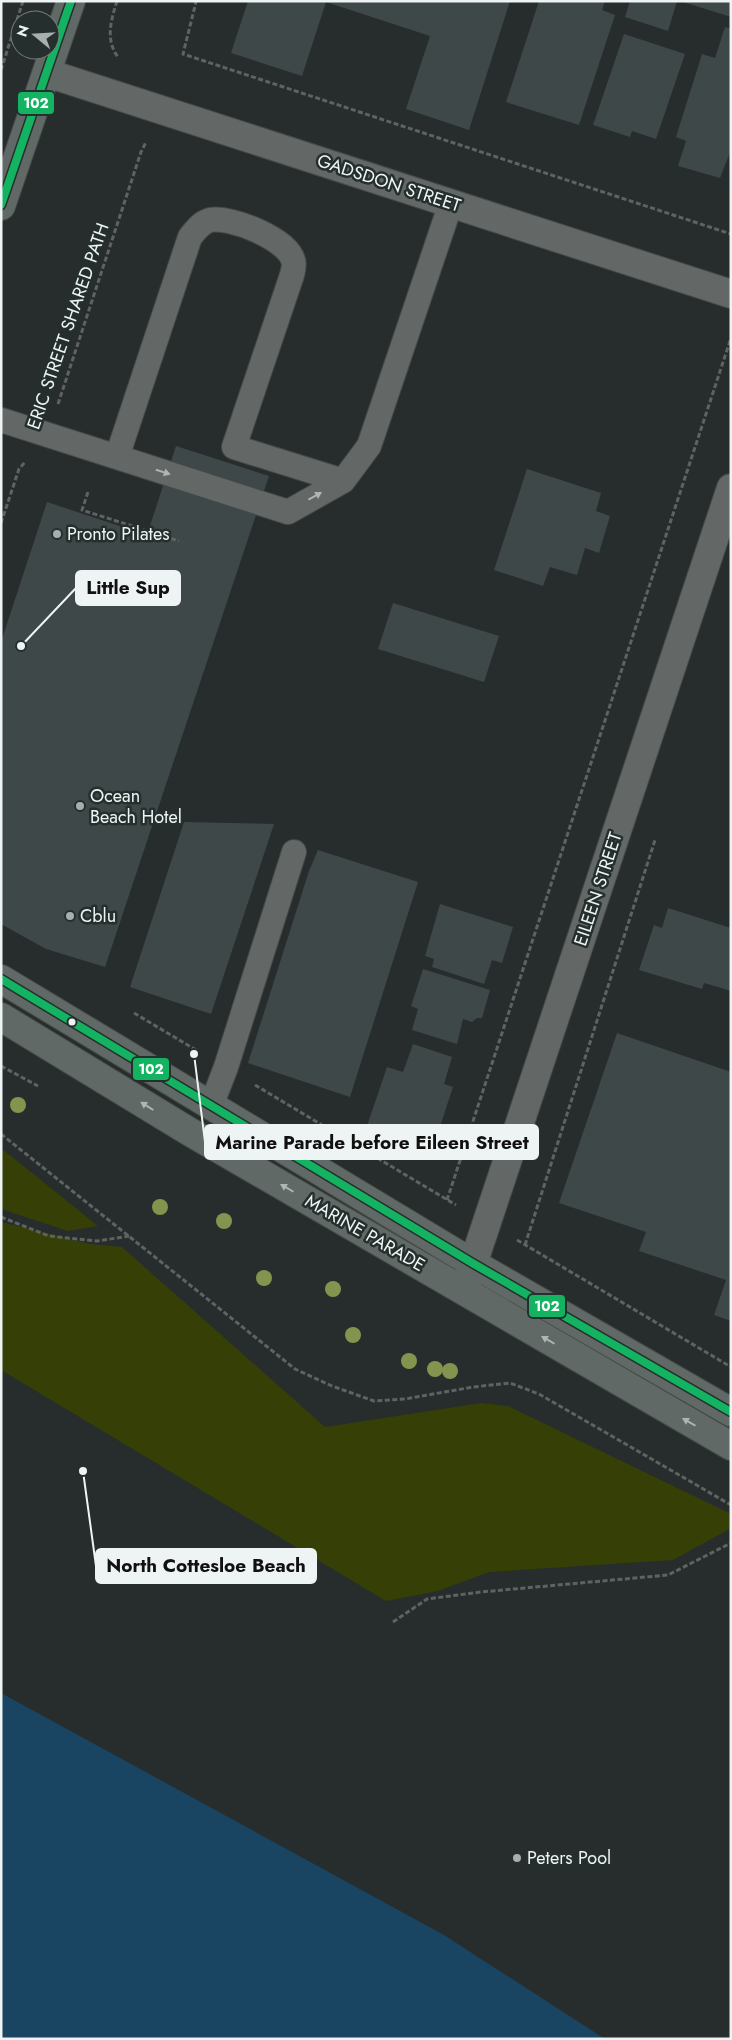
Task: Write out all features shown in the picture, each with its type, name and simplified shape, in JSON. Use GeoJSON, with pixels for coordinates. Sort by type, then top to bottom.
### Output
{"type":"FeatureCollection","features":[{"type":"Feature","properties":{"kind":"main road"},"geometry":{"type":"LineString","coordinates":[[1,206],[47,73],[66,2]]}},
{"type":"Feature","properties":{"kind":"main road","name":"MARINE PARADE"},"geometry":{"type":"LineString","coordinates":[[1,979],[474,1264],[731,1412]]}},
{"type":"Feature","properties":{"kind":"main road","name":"MARINE PARADE"},"geometry":{"type":"LineString","coordinates":[[1,1017],[190,1132],[731,1446]]}},
{"type":"Feature","properties":{"kind":"street","name":"GADSDON STREET"},"geometry":{"type":"LineString","coordinates":[[47,73],[731,294]]}},
{"type":"Feature","properties":{"kind":"street","name":"EILEEN STREET"},"geometry":{"type":"LineString","coordinates":[[464,1291],[731,488]]}},
{"type":"Feature","properties":{"kind":"lane"},"geometry":{"type":"LineString","coordinates":[[1,420],[288,512],[343,481],[370,446],[451,203],[447,202]]}},
{"type":"Feature","properties":{"kind":"lane"},"geometry":{"type":"LineString","coordinates":[[117,457],[190,237],[198,226],[211,220],[252,228],[276,239],[287,249],[294,261],[292,276],[234,447],[343,481]]}},
{"type":"Feature","properties":{"kind":"lane"},"geometry":{"type":"LineString","coordinates":[[211,1106],[226,1067],[294,852]]}},
{"type":"Feature","properties":{"kind":"path"},"geometry":{"type":"LineString","coordinates":[[1,70],[2,61],[23,1]]}},
{"type":"Feature","properties":{"kind":"path"},"geometry":{"type":"LineString","coordinates":[[117,1],[110,23],[110,35],[113,50],[122,62]]}},
{"type":"Feature","properties":{"kind":"path"},"geometry":{"type":"LineString","coordinates":[[194,1],[196,2],[183,54],[731,234]]}},
{"type":"Feature","properties":{"kind":"path","name":"ERIC STREET SHARED PATH"},"geometry":{"type":"LineString","coordinates":[[1,523],[19,469],[48,435],[141,152],[148,139]]}},
{"type":"Feature","properties":{"kind":"path"},"geometry":{"type":"LineString","coordinates":[[447,1200],[731,338]]}},
{"type":"Feature","properties":{"kind":"path"},"geometry":{"type":"LineString","coordinates":[[88,492],[82,510],[179,541]]}},
{"type":"Feature","properties":{"kind":"path"},"geometry":{"type":"LineString","coordinates":[[525,1245],[655,840]]}},
{"type":"Feature","properties":{"kind":"path"},"geometry":{"type":"LineString","coordinates":[[134,1013],[447,1200],[731,1366]]}},
{"type":"Feature","properties":{"kind":"path"},"geometry":{"type":"LineString","coordinates":[[1,1066],[38,1086]]}},
{"type":"Feature","properties":{"kind":"path"},"geometry":{"type":"LineString","coordinates":[[1,1134],[302,1373],[374,1401],[405,1399],[473,1387],[510,1383],[539,1394],[731,1505]]}},
{"type":"Feature","properties":{"kind":"path"},"geometry":{"type":"LineString","coordinates":[[1,1217],[50,1236],[97,1241],[130,1236]]}},
{"type":"Feature","properties":{"kind":"path"},"geometry":{"type":"LineString","coordinates":[[393,1622],[427,1599],[481,1592],[668,1575],[731,1543]]}},
{"type":"Feature","properties":{"kind":"green space"},"geometry":{"type":"Polygon","coordinates":[[[1,1148],[98,1226],[68,1231],[1,1209],[1,1148]]]}},
{"type":"Feature","properties":{"kind":"green space"},"geometry":{"type":"Polygon","coordinates":[[[1,1222],[90,1244],[122,1247],[325,1427],[481,1403],[508,1406],[731,1514],[731,1528],[673,1560],[489,1572],[438,1591],[386,1601],[1,1370],[1,1222]]]}},
{"type":"Feature","properties":{"kind":"water"},"geometry":{"type":"Polygon","coordinates":[[[1,1693],[444,1935],[605,2039],[1,2039],[1,1693]]]}},
{"type":"Feature","properties":{"kind":"building"},"geometry":{"type":"Polygon","coordinates":[[[248,1],[510,1],[469,130],[406,109],[430,36],[326,2],[302,76],[231,53],[248,1]]]}},
{"type":"Feature","properties":{"kind":"building"},"geometry":{"type":"Polygon","coordinates":[[[539,1],[605,1],[602,10],[615,15],[579,125],[506,102],[539,1]]]}},
{"type":"Feature","properties":{"kind":"building"},"geometry":{"type":"Polygon","coordinates":[[[630,1],[677,1],[668,31],[625,17],[630,1]]]}},
{"type":"Feature","properties":{"kind":"building"},"geometry":{"type":"Polygon","coordinates":[[[731,1],[731,17],[683,2],[731,1]]]}},
{"type":"Feature","properties":{"kind":"building"},"geometry":{"type":"Polygon","coordinates":[[[725,27],[731,29],[731,150],[720,178],[678,166],[686,141],[676,137],[702,54],[715,58],[725,27]]]}},
{"type":"Feature","properties":{"kind":"building"},"geometry":{"type":"Polygon","coordinates":[[[624,34],[685,54],[656,139],[632,131],[630,137],[593,125],[624,34]]]}},
{"type":"Feature","properties":{"kind":"building","name":"Ocean Beach Hotel"},"geometry":{"type":"Polygon","coordinates":[[[176,446],[269,476],[105,967],[46,949],[1,924],[1,642],[47,502],[147,535],[176,446]]]}},
{"type":"Feature","properties":{"kind":"building"},"geometry":{"type":"Polygon","coordinates":[[[527,469],[601,493],[596,511],[610,516],[599,553],[585,548],[577,575],[550,567],[543,586],[494,570],[527,469]]]}},
{"type":"Feature","properties":{"kind":"building"},"geometry":{"type":"Polygon","coordinates":[[[393,603],[499,636],[484,682],[378,649],[393,603]]]}},
{"type":"Feature","properties":{"kind":"building"},"geometry":{"type":"Polygon","coordinates":[[[184,822],[274,824],[211,1014],[130,987],[184,822]]]}},
{"type":"Feature","properties":{"kind":"building"},"geometry":{"type":"Polygon","coordinates":[[[318,850],[418,882],[350,1097],[248,1063],[309,871],[318,850]]]}},
{"type":"Feature","properties":{"kind":"building"},"geometry":{"type":"Polygon","coordinates":[[[440,904],[513,927],[502,963],[492,960],[484,984],[432,967],[434,959],[425,956],[440,904]]]}},
{"type":"Feature","properties":{"kind":"building"},"geometry":{"type":"Polygon","coordinates":[[[668,908],[731,928],[731,991],[704,983],[702,989],[639,970],[654,925],[662,928],[668,908]]]}},
{"type":"Feature","properties":{"kind":"building"},"geometry":{"type":"Polygon","coordinates":[[[423,969],[490,990],[482,1018],[477,1018],[472,1022],[463,1019],[457,1044],[412,1030],[418,1009],[411,1006],[423,969]]]}},
{"type":"Feature","properties":{"kind":"building"},"geometry":{"type":"Polygon","coordinates":[[[617,1033],[731,1072],[731,1321],[714,1315],[726,1280],[639,1251],[646,1232],[559,1203],[617,1033]]]}},
{"type":"Feature","properties":{"kind":"building"},"geometry":{"type":"Polygon","coordinates":[[[413,1044],[452,1057],[444,1084],[453,1087],[433,1148],[424,1145],[420,1158],[378,1144],[382,1131],[367,1126],[387,1067],[403,1072],[413,1044]]]}},
{"type":"Feature","properties":{"kind":"transit line","name":"102"},"geometry":{"type":"LineString","coordinates":[[1,205],[71,1]]}},
{"type":"Feature","properties":{"kind":"transit line","name":"102"},"geometry":{"type":"LineString","coordinates":[[1,979],[474,1264],[731,1412]]}},
{"type":"Feature","properties":{"kind":"place","name":"Pronto Pilates"},"geometry":{"type":"Point","coordinates":[57,534]}},
{"type":"Feature","properties":{"kind":"place","name":"Little Sup"},"geometry":{"type":"Point","coordinates":[21,646]}},
{"type":"Feature","properties":{"kind":"place","name":"Ocean Beach Hotel"},"geometry":{"type":"Point","coordinates":[80,806]}},
{"type":"Feature","properties":{"kind":"place","name":"Cblu"},"geometry":{"type":"Point","coordinates":[70,916]}},
{"type":"Feature","properties":{"kind":"place","name":"Marine Parade before Eileen Street"},"geometry":{"type":"Point","coordinates":[194,1054]}},
{"type":"Feature","properties":{"kind":"place","name":"North Cottesloe Beach"},"geometry":{"type":"Point","coordinates":[83,1471]}},
{"type":"Feature","properties":{"kind":"place","name":"Peters Pool"},"geometry":{"type":"Point","coordinates":[517,1858]}}]}
